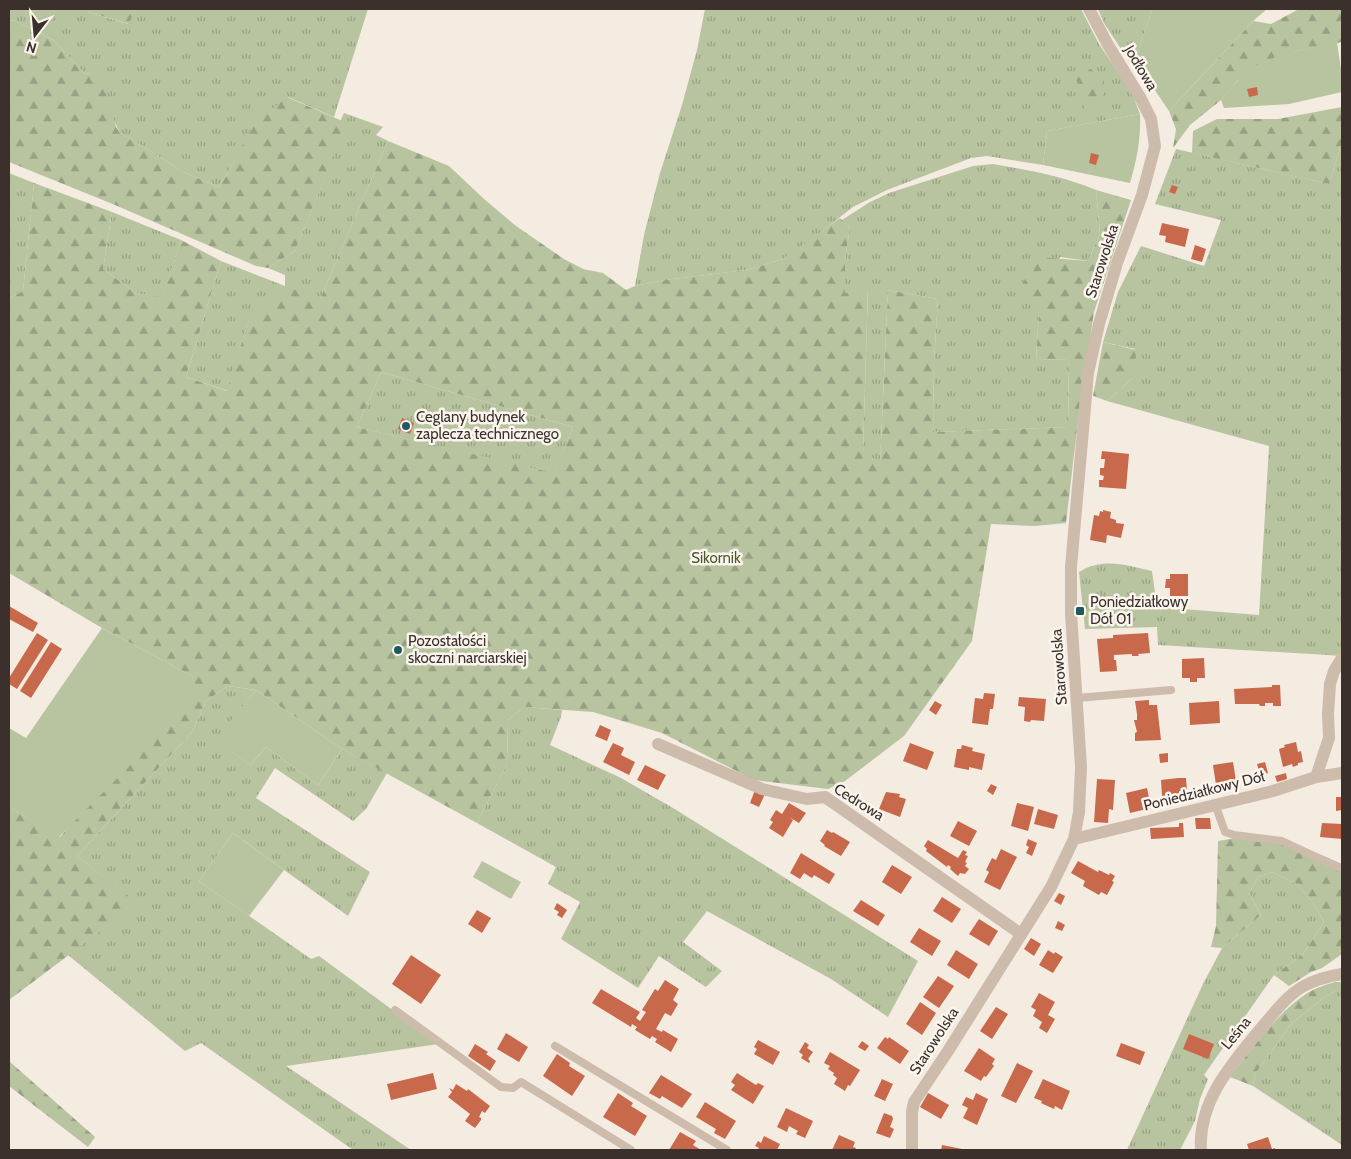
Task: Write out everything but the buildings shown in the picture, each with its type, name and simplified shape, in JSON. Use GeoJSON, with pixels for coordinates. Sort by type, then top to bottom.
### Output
{"type":"FeatureCollection","features":[{"type":"Feature","properties":{"kind":"street","name":"Jodłowa"},"geometry":{"type":"LineString","coordinates":[[1089,9],[1151,119],[1155,146]]}},
{"type":"Feature","properties":{"kind":"street","name":"Starowolska"},"geometry":{"type":"LineString","coordinates":[[912,1150],[912,1112],[914,1102],[1051,887],[1074,839],[1079,812],[1081,767],[1071,566],[1088,373],[1095,339],[1117,263],[1149,174],[1155,146]]}},
{"type":"Feature","properties":{"kind":"street"},"geometry":{"type":"LineString","coordinates":[[1316,777],[1329,738],[1330,684],[1334,671],[1342,658]]}},
{"type":"Feature","properties":{"kind":"street","name":"Cedrowa"},"geometry":{"type":"LineString","coordinates":[[658,744],[762,789],[807,799],[825,797],[1021,934]]}},
{"type":"Feature","properties":{"kind":"street","name":"Poniedziałkowy Dół"},"geometry":{"type":"LineString","coordinates":[[1074,839],[1273,791],[1316,777],[1342,773]]}},
{"type":"Feature","properties":{"kind":"street","name":"Leśna"},"geometry":{"type":"LineString","coordinates":[[1201,1150],[1202,1125],[1211,1098],[1226,1072],[1267,1021],[1294,993],[1304,986],[1319,980],[1342,974]]}},
{"type":"Feature","properties":{"kind":"lane"},"geometry":{"type":"LineString","coordinates":[[1077,698],[1171,690]]}},
{"type":"Feature","properties":{"kind":"lane"},"geometry":{"type":"LineString","coordinates":[[1215,804],[1226,832],[1234,836],[1282,841],[1342,869]]}},
{"type":"Feature","properties":{"kind":"lane"},"geometry":{"type":"LineString","coordinates":[[395,1010],[501,1087],[512,1088],[521,1082],[631,1150]]}},
{"type":"Feature","properties":{"kind":"lane"},"geometry":{"type":"LineString","coordinates":[[555,1046],[727,1150]]}},
{"type":"Feature","properties":{"kind":"green space"},"geometry":{"type":"Polygon","coordinates":[[[9,9],[88,9],[88,12],[128,24],[135,9],[368,9],[334,117],[288,97],[235,160],[219,187],[183,172],[120,133],[91,74],[84,73],[53,40],[14,20],[9,21],[9,9]]]}},
{"type":"Feature","properties":{"kind":"green space"},"geometry":{"type":"Polygon","coordinates":[[[88,9],[135,9],[129,24],[88,12],[88,9]]]}},
{"type":"Feature","properties":{"kind":"green space"},"geometry":{"type":"Polygon","coordinates":[[[705,9],[1081,9],[1099,44],[1132,93],[1140,114],[1047,131],[1043,165],[987,156],[971,158],[887,190],[853,207],[783,259],[746,270],[665,280],[635,286],[644,235],[660,173],[697,50],[705,9]]]}},
{"type":"Feature","properties":{"kind":"green space"},"geometry":{"type":"Polygon","coordinates":[[[1098,9],[1152,9],[1135,61],[1130,63],[1104,23],[1098,9]]]}},
{"type":"Feature","properties":{"kind":"green space"},"geometry":{"type":"Polygon","coordinates":[[[1152,9],[1267,9],[1253,21],[1169,111],[1135,61],[1152,9]]]}},
{"type":"Feature","properties":{"kind":"green space"},"geometry":{"type":"Polygon","coordinates":[[[1299,9],[1342,9],[1342,42],[1297,51],[1260,64],[1237,81],[1221,100],[1190,125],[1173,148],[1176,129],[1169,111],[1253,21],[1271,24],[1299,9]]]}},
{"type":"Feature","properties":{"kind":"green space"},"geometry":{"type":"Polygon","coordinates":[[[14,20],[53,40],[84,73],[104,80],[116,127],[120,133],[183,172],[219,187],[259,113],[267,113],[287,97],[347,123],[295,251],[268,268],[256,266],[115,205],[9,162],[9,21],[14,20]]]}},
{"type":"Feature","properties":{"kind":"green space"},"geometry":{"type":"Polygon","coordinates":[[[1337,42],[1342,76],[1342,92],[1289,104],[1224,108],[1221,100],[1239,79],[1255,66],[1279,56],[1337,42]]]}},
{"type":"Feature","properties":{"kind":"green space"},"geometry":{"type":"Polygon","coordinates":[[[1091,69],[1104,81],[1103,105],[1086,112],[1075,75],[1081,70],[1091,69]]]}},
{"type":"Feature","properties":{"kind":"green space"},"geometry":{"type":"Polygon","coordinates":[[[1342,107],[1342,142],[1329,184],[1192,153],[1193,131],[1217,119],[1278,119],[1342,107]]]}},
{"type":"Feature","properties":{"kind":"green space"},"geometry":{"type":"Polygon","coordinates":[[[344,113],[383,127],[376,135],[388,141],[320,299],[249,319],[228,391],[186,377],[221,261],[285,286],[285,275],[268,268],[295,251],[344,129],[338,126],[344,113]]]}},
{"type":"Feature","properties":{"kind":"green space"},"geometry":{"type":"Polygon","coordinates":[[[1140,114],[1138,148],[1130,183],[1043,165],[1047,131],[1140,114]]]}},
{"type":"Feature","properties":{"kind":"green space","name":"Sikornik"},"geometry":{"type":"Polygon","coordinates":[[[388,141],[449,166],[516,226],[564,259],[583,269],[603,273],[626,290],[635,286],[665,280],[746,270],[783,259],[840,218],[850,227],[845,260],[845,293],[868,287],[863,451],[880,463],[888,290],[938,299],[934,362],[933,432],[1068,427],[1069,359],[1036,360],[1039,311],[1019,295],[1024,281],[1039,257],[1088,261],[1100,234],[1096,190],[1131,200],[1094,312],[1066,523],[1035,526],[991,524],[972,641],[904,736],[845,781],[828,789],[754,780],[662,733],[593,712],[524,707],[508,720],[507,764],[477,823],[342,749],[256,690],[228,686],[206,701],[192,732],[77,856],[138,903],[9,1000],[9,807],[60,837],[194,677],[102,628],[9,573],[9,299],[23,291],[34,183],[112,212],[103,269],[136,293],[162,297],[181,240],[221,261],[186,377],[227,391],[249,319],[285,286],[320,299],[388,141]],[[381,372],[357,427],[554,473],[573,427],[381,372]]]}},
{"type":"Feature","properties":{"kind":"green space"},"geometry":{"type":"Polygon","coordinates":[[[1342,142],[1342,653],[1339,656],[1158,645],[1157,627],[1085,629],[1079,572],[1088,567],[1106,564],[1124,565],[1152,571],[1157,607],[1259,615],[1269,446],[1107,401],[1135,376],[1135,349],[1103,342],[1118,292],[1141,246],[1204,266],[1221,220],[1155,204],[1176,149],[1329,184],[1342,142]]]}},
{"type":"Feature","properties":{"kind":"green space"},"geometry":{"type":"Polygon","coordinates":[[[993,164],[1058,177],[1096,190],[1100,234],[1088,261],[1060,257],[1039,311],[1036,360],[1069,359],[1068,427],[933,432],[934,362],[938,299],[888,290],[880,463],[863,452],[868,288],[845,293],[845,260],[850,227],[842,220],[870,202],[889,193],[973,166],[993,164]]]}},
{"type":"Feature","properties":{"kind":"green space"},"geometry":{"type":"Polygon","coordinates":[[[9,173],[34,183],[23,291],[9,299],[9,173]]]}},
{"type":"Feature","properties":{"kind":"green space"},"geometry":{"type":"Polygon","coordinates":[[[112,212],[181,240],[162,298],[136,293],[103,269],[112,212]]]}},
{"type":"Feature","properties":{"kind":"green space"},"geometry":{"type":"Polygon","coordinates":[[[1103,342],[1136,350],[1135,376],[1107,401],[1093,396],[1103,342]]]}},
{"type":"Feature","properties":{"kind":"green space"},"geometry":{"type":"Polygon","coordinates":[[[381,372],[573,427],[554,474],[357,427],[381,372]]]}},
{"type":"Feature","properties":{"kind":"green space"},"geometry":{"type":"Polygon","coordinates":[[[102,628],[194,677],[198,697],[59,837],[9,807],[9,728],[26,738],[102,628]]]}},
{"type":"Feature","properties":{"kind":"green space"},"geometry":{"type":"Polygon","coordinates":[[[228,686],[256,690],[216,740],[250,765],[266,747],[318,785],[342,749],[387,773],[366,809],[353,821],[275,768],[256,798],[370,872],[348,916],[233,833],[199,881],[311,959],[319,956],[439,1044],[286,1066],[411,1150],[353,1150],[201,1043],[185,1051],[68,955],[137,903],[77,856],[192,732],[206,701],[228,686]]]}},
{"type":"Feature","properties":{"kind":"green space"},"geometry":{"type":"Polygon","coordinates":[[[256,690],[342,749],[318,785],[266,747],[250,765],[215,740],[256,690]]]}},
{"type":"Feature","properties":{"kind":"green space"},"geometry":{"type":"Polygon","coordinates":[[[524,707],[562,710],[550,745],[621,778],[673,808],[918,961],[888,1017],[831,979],[707,911],[683,942],[722,971],[706,987],[659,956],[638,988],[561,939],[580,902],[548,884],[556,867],[477,823],[507,764],[508,720],[524,707]]]}},
{"type":"Feature","properties":{"kind":"green space"},"geometry":{"type":"Polygon","coordinates":[[[233,833],[284,870],[249,916],[199,881],[233,833]]]}},
{"type":"Feature","properties":{"kind":"green space"},"geometry":{"type":"Polygon","coordinates":[[[1248,836],[1282,838],[1342,864],[1342,954],[1322,968],[1311,972],[1289,986],[1274,975],[1303,954],[1324,922],[1313,903],[1297,884],[1272,872],[1258,877],[1249,893],[1261,915],[1222,948],[1211,947],[1216,926],[1218,841],[1248,836]]]}},
{"type":"Feature","properties":{"kind":"green space"},"geometry":{"type":"Polygon","coordinates":[[[482,861],[521,882],[511,899],[473,877],[482,861]]]}},
{"type":"Feature","properties":{"kind":"green space"},"geometry":{"type":"Polygon","coordinates":[[[1272,872],[1297,884],[1313,903],[1324,922],[1303,954],[1274,975],[1204,1075],[1208,1079],[1200,1099],[1195,1121],[1180,1150],[1127,1150],[1203,984],[1222,948],[1261,915],[1249,893],[1258,877],[1272,872]]]}},
{"type":"Feature","properties":{"kind":"green space"},"geometry":{"type":"Polygon","coordinates":[[[1335,982],[1342,982],[1342,1145],[1253,1086],[1255,1074],[1292,1023],[1335,991],[1335,982]]]}},
{"type":"Feature","properties":{"kind":"green space"},"geometry":{"type":"Polygon","coordinates":[[[1335,982],[1335,991],[1292,1023],[1255,1074],[1253,1086],[1230,1077],[1265,1032],[1285,1011],[1309,992],[1335,982]]]}},
{"type":"Feature","properties":{"kind":"green space"},"geometry":{"type":"Polygon","coordinates":[[[9,1061],[95,1137],[88,1147],[9,1086],[9,1061]]]}},
{"type":"Feature","properties":{"kind":"place","name":"Ceglany budynek zaplecza technicznego"},"geometry":{"type":"Point","coordinates":[406,426]}},
{"type":"Feature","properties":{"kind":"place","name":"Poniedziałkowy Dół 01"},"geometry":{"type":"Point","coordinates":[1080,611]}},
{"type":"Feature","properties":{"kind":"place","name":"Pozostałości skoczni narciarskiej"},"geometry":{"type":"Point","coordinates":[398,650]}}]}
